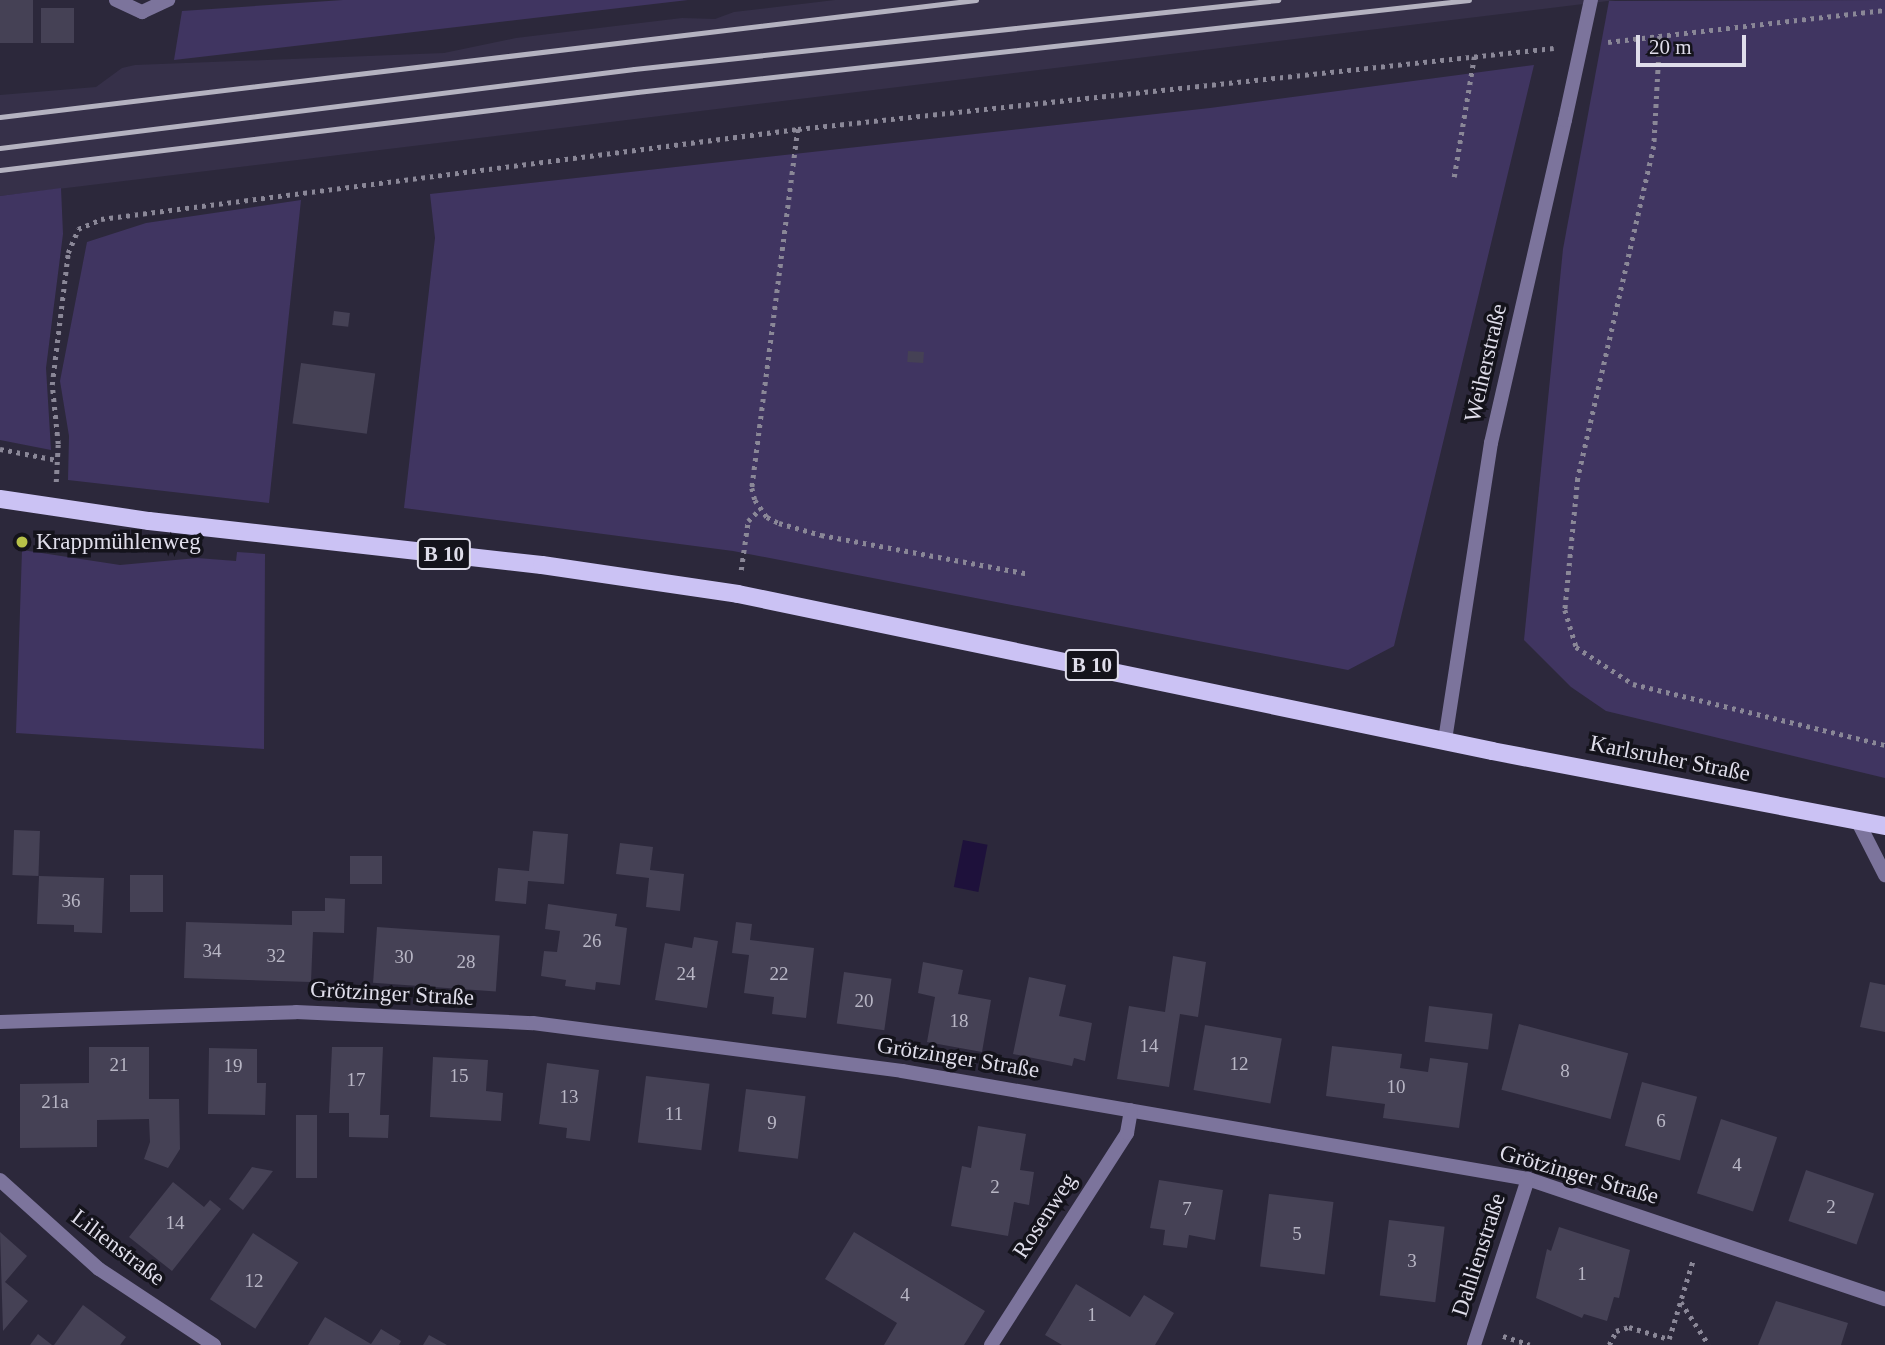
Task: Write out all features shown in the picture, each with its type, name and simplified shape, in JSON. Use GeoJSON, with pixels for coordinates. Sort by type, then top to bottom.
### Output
{"type":"FeatureCollection","features":[{"type":"Feature","properties":{"kind":"main road","name":"B 10"},"geometry":{"type":"LineString","coordinates":[[0,499],[135,520],[542,565],[738,594],[1445,740]]}},
{"type":"Feature","properties":{"kind":"main road","name":"Karlsruher Straße"},"geometry":{"type":"LineString","coordinates":[[1445,740],[1885,826]]}},
{"type":"Feature","properties":{"kind":"street"},"geometry":{"type":"LineString","coordinates":[[116,0],[142,12],[168,0]]}},
{"type":"Feature","properties":{"kind":"street","name":"Weiherstraße"},"geometry":{"type":"LineString","coordinates":[[1445,740],[1491,443],[1591,0]]}},
{"type":"Feature","properties":{"kind":"street"},"geometry":{"type":"LineString","coordinates":[[1857,820],[1885,875]]}},
{"type":"Feature","properties":{"kind":"street","name":"Grötzinger Straße"},"geometry":{"type":"LineString","coordinates":[[0,1021],[296,1012],[533,1023],[902,1071],[1528,1179],[1885,1298]]}},
{"type":"Feature","properties":{"kind":"street","name":"Rosenweg"},"geometry":{"type":"LineString","coordinates":[[991,1345],[1127,1133],[1131,1110]]}},
{"type":"Feature","properties":{"kind":"street","name":"Dahlienstraße"},"geometry":{"type":"LineString","coordinates":[[1474,1345],[1528,1179]]}},
{"type":"Feature","properties":{"kind":"street","name":"Lilienstraße"},"geometry":{"type":"LineString","coordinates":[[0,1180],[99,1269],[214,1345]]}},
{"type":"Feature","properties":{"kind":"path"},"geometry":{"type":"LineString","coordinates":[[1596,43],[1885,10]]}},
{"type":"Feature","properties":{"kind":"path"},"geometry":{"type":"LineString","coordinates":[[1660,36],[1654,146],[1578,478],[1565,610],[1576,648],[1633,684],[1885,745]]}},
{"type":"Feature","properties":{"kind":"path"},"geometry":{"type":"LineString","coordinates":[[56,484],[52,385],[68,253],[78,229],[89,223],[143,212],[798,130],[1557,48]]}},
{"type":"Feature","properties":{"kind":"path"},"geometry":{"type":"LineString","coordinates":[[1454,177],[1474,57]]}},
{"type":"Feature","properties":{"kind":"path"},"geometry":{"type":"LineString","coordinates":[[798,130],[752,488],[760,509],[779,523],[821,536],[1025,573]]}},
{"type":"Feature","properties":{"kind":"path"},"geometry":{"type":"LineString","coordinates":[[0,449],[57,460]]}},
{"type":"Feature","properties":{"kind":"path"},"geometry":{"type":"LineString","coordinates":[[743,556],[748,521],[760,509]]}},
{"type":"Feature","properties":{"kind":"path"},"geometry":{"type":"LineString","coordinates":[[1609,1345],[1616,1331],[1629,1327],[1669,1339],[1688,1278]]}},
{"type":"Feature","properties":{"kind":"path"},"geometry":{"type":"LineString","coordinates":[[1680,1301],[1709,1345]]}},
{"type":"Feature","properties":{"kind":"shaded area"},"geometry":{"type":"Polygon","coordinates":[[[343,0],[688,0],[174,60],[182,11],[343,0]]]}},
{"type":"Feature","properties":{"kind":"shaded area"},"geometry":{"type":"Polygon","coordinates":[[[835,0],[1616,0],[0,196],[0,95],[96,87],[122,68],[135,65],[444,53],[516,38],[682,18],[715,19],[734,12],[835,0]]]}},
{"type":"Feature","properties":{"kind":"shaded area"},"geometry":{"type":"Polygon","coordinates":[[[1885,0],[1885,778],[1606,711],[1571,687],[1524,640],[1563,249],[1609,1],[1885,0]]]}},
{"type":"Feature","properties":{"kind":"shaded area"},"geometry":{"type":"Polygon","coordinates":[[[1534,65],[1394,646],[1348,670],[733,551],[404,508],[435,238],[430,194],[1210,108],[1534,65]]]}},
{"type":"Feature","properties":{"kind":"shaded area"},"geometry":{"type":"Polygon","coordinates":[[[61,188],[63,234],[46,368],[51,450],[0,440],[0,196],[61,188]]]}},
{"type":"Feature","properties":{"kind":"shaded area"},"geometry":{"type":"Polygon","coordinates":[[[301,200],[269,503],[68,480],[69,436],[60,381],[87,242],[146,223],[301,200]]]}},
{"type":"Feature","properties":{"kind":"shaded area"},"geometry":{"type":"Polygon","coordinates":[[[22,550],[120,565],[197,558],[236,561],[237,552],[265,554],[264,749],[16,733],[22,550]]]}},
{"type":"Feature","properties":{"kind":"shaded area"},"geometry":{"type":"Polygon","coordinates":[[[963,840],[988,845],[978,892],[954,887],[963,840]]]}},
{"type":"Feature","properties":{"kind":"building"},"geometry":{"type":"Polygon","coordinates":[[[0,0],[33,0],[33,43],[0,43],[0,0]]]}},
{"type":"Feature","properties":{"kind":"building"},"geometry":{"type":"Polygon","coordinates":[[[41,8],[74,8],[74,43],[41,43],[41,8]]]}},
{"type":"Feature","properties":{"kind":"building"},"geometry":{"type":"Polygon","coordinates":[[[334,311],[350,313],[348,327],[332,325],[334,311]]]}},
{"type":"Feature","properties":{"kind":"building"},"geometry":{"type":"Polygon","coordinates":[[[908,351],[924,352],[923,363],[907,362],[908,351]]]}},
{"type":"Feature","properties":{"kind":"building"},"geometry":{"type":"Polygon","coordinates":[[[301,363],[375,373],[367,434],[293,423],[301,363]]]}},
{"type":"Feature","properties":{"kind":"building"},"geometry":{"type":"Polygon","coordinates":[[[14,830],[40,831],[38,876],[12,875],[14,830]]]}},
{"type":"Feature","properties":{"kind":"building"},"geometry":{"type":"Polygon","coordinates":[[[533,831],[568,834],[564,884],[528,881],[526,904],[495,901],[498,868],[529,871],[533,831]]]}},
{"type":"Feature","properties":{"kind":"building"},"geometry":{"type":"Polygon","coordinates":[[[620,843],[653,847],[650,870],[684,874],[680,911],[646,907],[649,878],[616,874],[620,843]]]}},
{"type":"Feature","properties":{"kind":"building"},"geometry":{"type":"Polygon","coordinates":[[[350,856],[382,856],[382,884],[350,884],[350,856]]]}},
{"type":"Feature","properties":{"kind":"building"},"geometry":{"type":"Polygon","coordinates":[[[130,875],[163,875],[163,912],[130,912],[130,875]]]}},
{"type":"Feature","properties":{"kind":"building"},"geometry":{"type":"Polygon","coordinates":[[[39,876],[104,878],[102,933],[74,932],[74,925],[37,924],[39,876]]]}},
{"type":"Feature","properties":{"kind":"building"},"geometry":{"type":"Polygon","coordinates":[[[325,898],[345,899],[344,933],[313,932],[311,982],[184,978],[186,922],[292,925],[292,911],[325,911],[325,898]]]}},
{"type":"Feature","properties":{"kind":"building"},"geometry":{"type":"Polygon","coordinates":[[[548,904],[617,914],[615,926],[627,928],[620,985],[596,982],[595,990],[565,986],[566,980],[541,976],[544,951],[557,952],[560,931],[545,929],[548,904]]]}},
{"type":"Feature","properties":{"kind":"building"},"geometry":{"type":"Polygon","coordinates":[[[736,922],[752,924],[750,940],[814,948],[806,1018],[772,1014],[774,997],[744,993],[749,955],[732,953],[736,922]]]}},
{"type":"Feature","properties":{"kind":"building"},"geometry":{"type":"Polygon","coordinates":[[[377,927],[500,936],[496,991],[373,983],[377,927]]]}},
{"type":"Feature","properties":{"kind":"building"},"geometry":{"type":"Polygon","coordinates":[[[694,937],[718,941],[707,1008],[655,1000],[665,943],[692,948],[694,937]]]}},
{"type":"Feature","properties":{"kind":"building"},"geometry":{"type":"Polygon","coordinates":[[[1173,956],[1206,962],[1198,1017],[1180,1014],[1169,1087],[1117,1079],[1129,1006],[1165,1012],[1173,956]]]}},
{"type":"Feature","properties":{"kind":"building"},"geometry":{"type":"Polygon","coordinates":[[[923,962],[963,970],[958,994],[991,1000],[982,1052],[927,1042],[935,997],[918,993],[923,962]]]}},
{"type":"Feature","properties":{"kind":"building"},"geometry":{"type":"Polygon","coordinates":[[[844,972],[892,979],[884,1030],[837,1023],[844,972]]]}},
{"type":"Feature","properties":{"kind":"building"},"geometry":{"type":"Polygon","coordinates":[[[1029,977],[1066,985],[1059,1016],[1092,1023],[1085,1061],[1074,1058],[1072,1066],[1013,1054],[1029,977]]]}},
{"type":"Feature","properties":{"kind":"building"},"geometry":{"type":"Polygon","coordinates":[[[1870,982],[1885,985],[1885,1032],[1860,1027],[1870,982]]]}},
{"type":"Feature","properties":{"kind":"building"},"geometry":{"type":"Polygon","coordinates":[[[1429,1006],[1493,1014],[1488,1050],[1425,1042],[1429,1006]]]}},
{"type":"Feature","properties":{"kind":"building"},"geometry":{"type":"Polygon","coordinates":[[[1519,1024],[1628,1053],[1611,1119],[1501,1090],[1519,1024]]]}},
{"type":"Feature","properties":{"kind":"building"},"geometry":{"type":"Polygon","coordinates":[[[1205,1025],[1282,1039],[1270,1104],[1194,1090],[1205,1025]]]}},
{"type":"Feature","properties":{"kind":"building"},"geometry":{"type":"Polygon","coordinates":[[[1332,1046],[1402,1054],[1400,1068],[1428,1072],[1430,1058],[1468,1063],[1459,1128],[1383,1118],[1385,1104],[1326,1096],[1332,1046]]]}},
{"type":"Feature","properties":{"kind":"building"},"geometry":{"type":"Polygon","coordinates":[[[89,1047],[149,1047],[149,1099],[179,1099],[180,1149],[168,1168],[144,1159],[150,1142],[149,1119],[97,1120],[97,1147],[20,1148],[20,1084],[89,1083],[89,1047]]]}},
{"type":"Feature","properties":{"kind":"building"},"geometry":{"type":"Polygon","coordinates":[[[332,1047],[383,1047],[380,1115],[389,1115],[388,1138],[349,1137],[349,1113],[329,1113],[332,1047]]]}},
{"type":"Feature","properties":{"kind":"building"},"geometry":{"type":"Polygon","coordinates":[[[209,1048],[257,1049],[257,1083],[266,1083],[265,1115],[208,1114],[209,1048]]]}},
{"type":"Feature","properties":{"kind":"building"},"geometry":{"type":"Polygon","coordinates":[[[433,1057],[488,1060],[486,1091],[503,1093],[501,1121],[430,1117],[433,1057]]]}},
{"type":"Feature","properties":{"kind":"building"},"geometry":{"type":"Polygon","coordinates":[[[547,1063],[599,1070],[590,1141],[566,1138],[567,1128],[539,1124],[547,1063]]]}},
{"type":"Feature","properties":{"kind":"building"},"geometry":{"type":"Polygon","coordinates":[[[646,1076],[710,1084],[701,1150],[638,1143],[646,1076]]]}},
{"type":"Feature","properties":{"kind":"building"},"geometry":{"type":"Polygon","coordinates":[[[1642,1082],[1697,1097],[1680,1161],[1625,1146],[1642,1082]]]}},
{"type":"Feature","properties":{"kind":"building"},"geometry":{"type":"Polygon","coordinates":[[[746,1089],[806,1096],[798,1159],[738,1152],[746,1089]]]}},
{"type":"Feature","properties":{"kind":"building"},"geometry":{"type":"Polygon","coordinates":[[[296,1115],[317,1115],[317,1178],[296,1178],[296,1115]]]}},
{"type":"Feature","properties":{"kind":"building"},"geometry":{"type":"Polygon","coordinates":[[[1721,1119],[1777,1137],[1753,1211],[1697,1193],[1721,1119]]]}},
{"type":"Feature","properties":{"kind":"building"},"geometry":{"type":"Polygon","coordinates":[[[978,1126],[1026,1134],[1020,1170],[1034,1172],[1029,1205],[1014,1202],[1008,1236],[951,1226],[962,1166],[971,1168],[978,1126]]]}},
{"type":"Feature","properties":{"kind":"building"},"geometry":{"type":"Polygon","coordinates":[[[252,1167],[273,1171],[243,1210],[229,1199],[252,1167]]]}},
{"type":"Feature","properties":{"kind":"building"},"geometry":{"type":"Polygon","coordinates":[[[1806,1170],[1874,1193],[1856,1244],[1788,1221],[1806,1170]]]}},
{"type":"Feature","properties":{"kind":"building"},"geometry":{"type":"Polygon","coordinates":[[[1159,1180],[1223,1190],[1215,1240],[1189,1235],[1187,1248],[1163,1245],[1165,1230],[1150,1228],[1159,1180]]]}},
{"type":"Feature","properties":{"kind":"building"},"geometry":{"type":"Polygon","coordinates":[[[173,1182],[204,1207],[210,1200],[221,1209],[172,1271],[129,1237],[173,1182]]]}},
{"type":"Feature","properties":{"kind":"building"},"geometry":{"type":"Polygon","coordinates":[[[1269,1194],[1334,1202],[1325,1274],[1260,1266],[1269,1194]]]}},
{"type":"Feature","properties":{"kind":"building"},"geometry":{"type":"Polygon","coordinates":[[[1389,1220],[1445,1227],[1435,1302],[1380,1295],[1389,1220]]]}},
{"type":"Feature","properties":{"kind":"building"},"geometry":{"type":"Polygon","coordinates":[[[1559,1227],[1630,1250],[1619,1298],[1614,1297],[1607,1321],[1584,1314],[1582,1318],[1536,1298],[1547,1249],[1551,1251],[1559,1227]]]}},
{"type":"Feature","properties":{"kind":"building"},"geometry":{"type":"Polygon","coordinates":[[[0,1232],[27,1256],[5,1282],[28,1301],[3,1331],[0,1232]]]}},
{"type":"Feature","properties":{"kind":"building"},"geometry":{"type":"Polygon","coordinates":[[[854,1232],[985,1311],[964,1345],[884,1345],[897,1323],[825,1279],[854,1232]]]}},
{"type":"Feature","properties":{"kind":"building"},"geometry":{"type":"Polygon","coordinates":[[[253,1233],[298,1262],[255,1329],[210,1299],[253,1233]]]}},
{"type":"Feature","properties":{"kind":"building"},"geometry":{"type":"Polygon","coordinates":[[[1076,1284],[1130,1317],[1144,1295],[1174,1313],[1155,1345],[1062,1345],[1045,1335],[1076,1284]]]}},
{"type":"Feature","properties":{"kind":"building"},"geometry":{"type":"Polygon","coordinates":[[[1776,1301],[1848,1323],[1841,1345],[1758,1345],[1776,1301]]]}},
{"type":"Feature","properties":{"kind":"building"},"geometry":{"type":"Polygon","coordinates":[[[83,1305],[126,1337],[120,1345],[54,1345],[83,1305]]]}},
{"type":"Feature","properties":{"kind":"building"},"geometry":{"type":"Polygon","coordinates":[[[325,1317],[371,1344],[381,1329],[401,1341],[399,1345],[308,1345],[325,1317]]]}},
{"type":"Feature","properties":{"kind":"building"},"geometry":{"type":"Polygon","coordinates":[[[38,1334],[52,1345],[30,1345],[38,1334]]]}},
{"type":"Feature","properties":{"kind":"building"},"geometry":{"type":"Polygon","coordinates":[[[429,1335],[447,1345],[423,1345],[429,1335]]]}},
{"type":"Feature","properties":{"kind":"railway"},"geometry":{"type":"LineString","coordinates":[[0,117],[976,0]]}},
{"type":"Feature","properties":{"kind":"railway"},"geometry":{"type":"LineString","coordinates":[[0,148],[634,69],[1278,0]]}},
{"type":"Feature","properties":{"kind":"railway"},"geometry":{"type":"LineString","coordinates":[[0,170],[637,92],[1469,0]]}},
{"type":"Feature","properties":{"kind":"place","name":"Krappmühlenweg"},"geometry":{"type":"Point","coordinates":[22,542]}}]}
